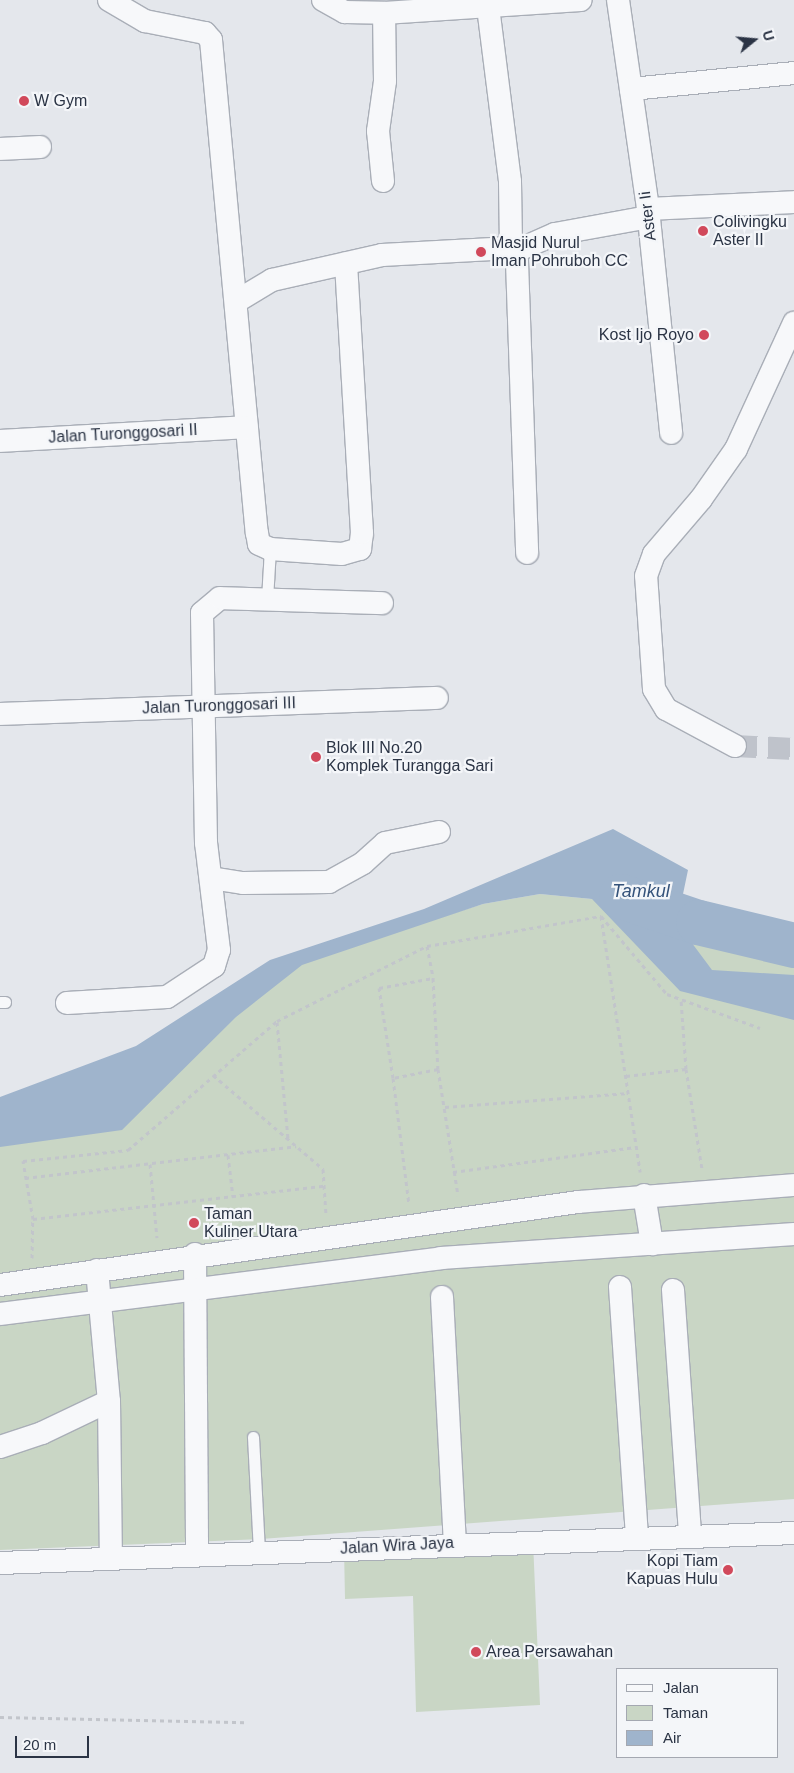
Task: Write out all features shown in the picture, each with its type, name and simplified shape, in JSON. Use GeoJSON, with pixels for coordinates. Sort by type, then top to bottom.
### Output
{"type":"FeatureCollection","features":[{"type":"Feature","properties":{"kind":"street"},"geometry":{"type":"LineString","coordinates":[[109,0],[144,21],[205,33],[211,40],[259,544],[270,549],[342,554],[360,549],[362,533],[346,263]]}},
{"type":"Feature","properties":{"kind":"street"},"geometry":{"type":"LineString","coordinates":[[323,0],[345,12],[384,13],[496,4],[581,0]]}},
{"type":"Feature","properties":{"kind":"street","name":"Aster Ii"},"geometry":{"type":"LineString","coordinates":[[618,0],[648,213],[671,433]]}},
{"type":"Feature","properties":{"kind":"street"},"geometry":{"type":"LineString","coordinates":[[496,4],[510,182],[528,554]]}},
{"type":"Feature","properties":{"kind":"street"},"geometry":{"type":"LineString","coordinates":[[383,181],[378,131],[385,80],[384,13]]}},
{"type":"Feature","properties":{"kind":"street"},"geometry":{"type":"LineString","coordinates":[[631,89],[794,73]]}},
{"type":"Feature","properties":{"kind":"street"},"geometry":{"type":"LineString","coordinates":[[0,149],[40,147]]}},
{"type":"Feature","properties":{"kind":"street"},"geometry":{"type":"LineString","coordinates":[[237,301],[272,280],[346,263],[435,250],[512,250],[555,234],[648,213],[794,202]]}},
{"type":"Feature","properties":{"kind":"street"},"geometry":{"type":"LineString","coordinates":[[735,746],[666,709],[654,690],[646,576],[654,554],[701,499],[736,449],[794,323]]}},
{"type":"Feature","properties":{"kind":"street","name":"Jalan Turonggosari II"},"geometry":{"type":"LineString","coordinates":[[0,442],[247,427]]}},
{"type":"Feature","properties":{"kind":"street"},"geometry":{"type":"LineString","coordinates":[[67,1003],[167,997],[214,966],[219,950],[211,878],[201,707],[202,613],[220,598],[382,603]]}},
{"type":"Feature","properties":{"kind":"street","name":"Jalan Turonggosari III"},"geometry":{"type":"LineString","coordinates":[[0,714],[438,698]]}},
{"type":"Feature","properties":{"kind":"street"},"geometry":{"type":"LineString","coordinates":[[211,878],[243,883],[329,882],[363,862],[385,843],[439,832]]}},
{"type":"Feature","properties":{"kind":"street"},"geometry":{"type":"LineString","coordinates":[[0,1285],[159,1259],[644,1195],[706,1189],[794,1185]]}},
{"type":"Feature","properties":{"kind":"street"},"geometry":{"type":"LineString","coordinates":[[644,1195],[652,1244]]}},
{"type":"Feature","properties":{"kind":"street"},"geometry":{"type":"LineString","coordinates":[[440,1221],[441,1258]]}},
{"type":"Feature","properties":{"kind":"street"},"geometry":{"type":"LineString","coordinates":[[0,1314],[100,1304],[322,1270],[441,1258],[794,1234]]}},
{"type":"Feature","properties":{"kind":"street"},"geometry":{"type":"LineString","coordinates":[[321,1237],[322,1270]]}},
{"type":"Feature","properties":{"kind":"street"},"geometry":{"type":"LineString","coordinates":[[195,1254],[197,1555]]}},
{"type":"Feature","properties":{"kind":"street"},"geometry":{"type":"LineString","coordinates":[[97,1270],[109,1401],[112,1558]]}},
{"type":"Feature","properties":{"kind":"street"},"geometry":{"type":"LineString","coordinates":[[620,1287],[638,1538]]}},
{"type":"Feature","properties":{"kind":"street"},"geometry":{"type":"LineString","coordinates":[[673,1290],[690,1536]]}},
{"type":"Feature","properties":{"kind":"street"},"geometry":{"type":"LineString","coordinates":[[442,1296],[455,1543]]}},
{"type":"Feature","properties":{"kind":"street"},"geometry":{"type":"LineString","coordinates":[[0,1447],[42,1433],[109,1401]]}},
{"type":"Feature","properties":{"kind":"street","name":"Jalan Wira Jaya"},"geometry":{"type":"LineString","coordinates":[[0,1563],[455,1543],[794,1532]]}},
{"type":"Feature","properties":{"kind":"lane"},"geometry":{"type":"LineString","coordinates":[[267,599],[270,549]]}},
{"type":"Feature","properties":{"kind":"lane"},"geometry":{"type":"LineString","coordinates":[[253,1436],[259,1553]]}},
{"type":"Feature","properties":{"kind":"path"},"geometry":{"type":"LineString","coordinates":[[32,1279],[33,1219],[23,1161],[128,1150],[277,1021],[427,946],[601,916]]}},
{"type":"Feature","properties":{"kind":"path"},"geometry":{"type":"LineString","coordinates":[[601,916],[667,994],[760,1028]]}},
{"type":"Feature","properties":{"kind":"path"},"geometry":{"type":"LineString","coordinates":[[601,916],[635,1147],[644,1195]]}},
{"type":"Feature","properties":{"kind":"path"},"geometry":{"type":"LineString","coordinates":[[427,946],[433,978],[438,1069],[453,1172],[463,1218]]}},
{"type":"Feature","properties":{"kind":"path"},"geometry":{"type":"LineString","coordinates":[[414,1224],[379,988],[433,978]]}},
{"type":"Feature","properties":{"kind":"path"},"geometry":{"type":"LineString","coordinates":[[681,1000],[686,1069],[706,1189]]}},
{"type":"Feature","properties":{"kind":"path"},"geometry":{"type":"LineString","coordinates":[[277,1021],[288,1139]]}},
{"type":"Feature","properties":{"kind":"path"},"geometry":{"type":"LineString","coordinates":[[393,1078],[438,1069]]}},
{"type":"Feature","properties":{"kind":"path"},"geometry":{"type":"LineString","coordinates":[[626,1076],[686,1069]]}},
{"type":"Feature","properties":{"kind":"path"},"geometry":{"type":"LineString","coordinates":[[213,1075],[323,1169],[321,1237]]}},
{"type":"Feature","properties":{"kind":"path"},"geometry":{"type":"LineString","coordinates":[[444,1107],[628,1093]]}},
{"type":"Feature","properties":{"kind":"path"},"geometry":{"type":"LineString","coordinates":[[25,1178],[296,1146]]}},
{"type":"Feature","properties":{"kind":"path"},"geometry":{"type":"LineString","coordinates":[[453,1172],[635,1147]]}},
{"type":"Feature","properties":{"kind":"path"},"geometry":{"type":"LineString","coordinates":[[228,1154],[233,1197]]}},
{"type":"Feature","properties":{"kind":"path"},"geometry":{"type":"LineString","coordinates":[[150,1164],[159,1259]]}},
{"type":"Feature","properties":{"kind":"path"},"geometry":{"type":"LineString","coordinates":[[33,1219],[154,1207],[324,1186]]}},
{"type":"Feature","properties":{"kind":"path"},"geometry":{"type":"LineString","coordinates":[[0,1717],[246,1722]]}},
{"type":"Feature","properties":{"kind":"green space","name":"Taman Kuliner Utara"},"geometry":{"type":"Polygon","coordinates":[[[540,894],[592,899],[794,945],[794,1499],[261,1539],[0,1550],[0,1142],[299,962],[483,904],[540,894]]]}},
{"type":"Feature","properties":{"kind":"green space","name":"Area Persawahan"},"geometry":{"type":"Polygon","coordinates":[[[533,1541],[540,1705],[416,1712],[413,1596],[345,1599],[344,1549],[533,1541]]]}},
{"type":"Feature","properties":{"kind":"water","name":"Tamkul"},"geometry":{"type":"Polygon","coordinates":[[[613,829],[688,870],[677,923],[712,970],[794,975],[794,1020],[680,991],[592,899],[540,894],[483,904],[302,965],[236,1017],[122,1130],[0,1147],[0,1097],[136,1046],[270,960],[424,909],[613,829]]]}},
{"type":"Feature","properties":{"kind":"waterway"},"geometry":{"type":"LineString","coordinates":[[621,896],[698,922],[794,945]]}},
{"type":"Feature","properties":{"kind":"tunnel"},"geometry":{"type":"LineString","coordinates":[[735,746],[794,749]]}},
{"type":"Feature","properties":{"kind":"place","name":"W Gym"},"geometry":{"type":"Point","coordinates":[24,101]}},
{"type":"Feature","properties":{"kind":"place","name":"Colivingku Aster II"},"geometry":{"type":"Point","coordinates":[703,231]}},
{"type":"Feature","properties":{"kind":"place","name":"Masjid Nurul Iman Pohruboh CC"},"geometry":{"type":"Point","coordinates":[481,252]}},
{"type":"Feature","properties":{"kind":"place","name":"Kost Ijo Royo"},"geometry":{"type":"Point","coordinates":[704,335]}},
{"type":"Feature","properties":{"kind":"place","name":"Blok III No.20 Komplek Turangga Sari"},"geometry":{"type":"Point","coordinates":[316,757]}},
{"type":"Feature","properties":{"kind":"place","name":"Taman Kuliner Utara"},"geometry":{"type":"Point","coordinates":[194,1223]}},
{"type":"Feature","properties":{"kind":"place","name":"Kopi Tiam Kapuas Hulu"},"geometry":{"type":"Point","coordinates":[728,1570]}},
{"type":"Feature","properties":{"kind":"place","name":"Area Persawahan"},"geometry":{"type":"Point","coordinates":[476,1652]}}]}
